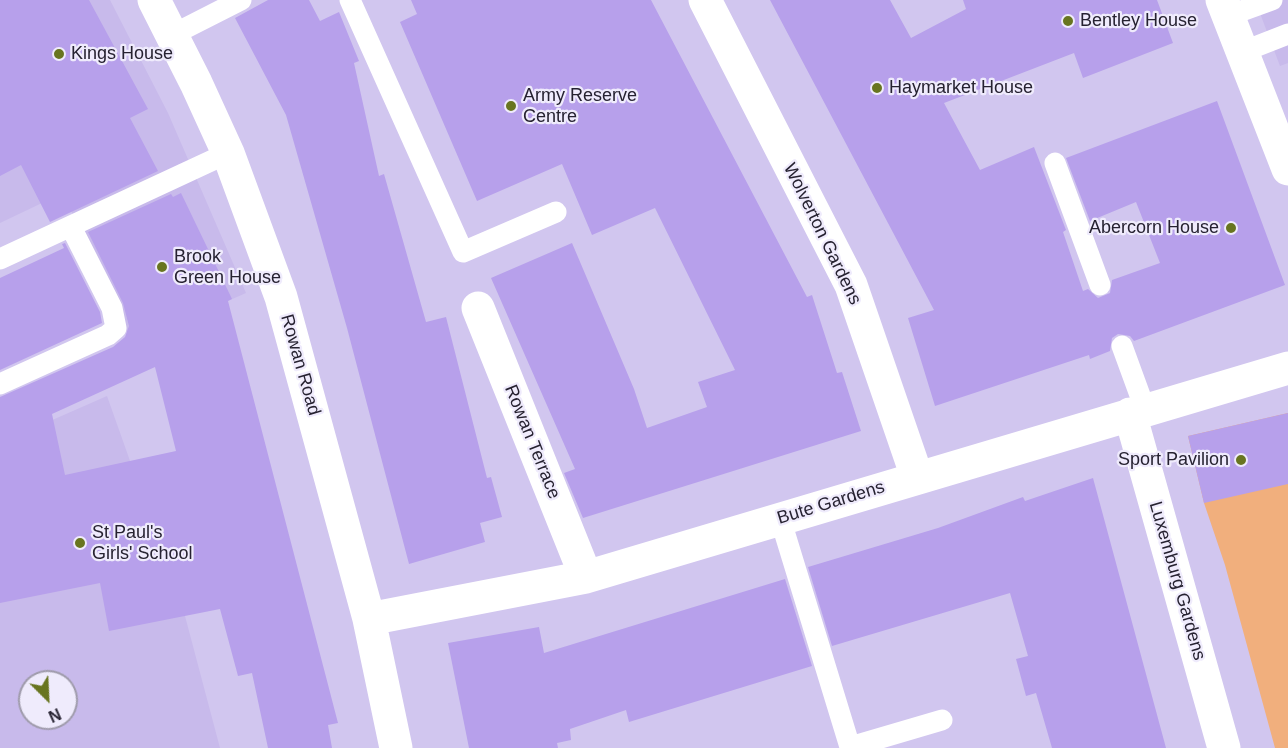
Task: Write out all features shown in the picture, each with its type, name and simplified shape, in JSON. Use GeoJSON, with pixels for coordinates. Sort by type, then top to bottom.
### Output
{"type":"FeatureCollection","features":[{"type":"Feature","properties":{"kind":"street","name":"Rowan Road"},"geometry":{"type":"LineString","coordinates":[[154,0],[228,153],[281,297],[369,620],[396,748]]}},
{"type":"Feature","properties":{"kind":"street","name":"Wolverton Gardens"},"geometry":{"type":"LineString","coordinates":[[705,0],[851,285],[917,477]]}},
{"type":"Feature","properties":{"kind":"street"},"geometry":{"type":"LineString","coordinates":[[1225,8],[1288,169]]}},
{"type":"Feature","properties":{"kind":"street","name":"Rowan Terrace"},"geometry":{"type":"LineString","coordinates":[[478,308],[586,577]]}},
{"type":"Feature","properties":{"kind":"street","name":"Bute Gardens"},"geometry":{"type":"LineString","coordinates":[[369,620],[586,577],[1288,368]]}},
{"type":"Feature","properties":{"kind":"street","name":"Luxemburg Gardens"},"geometry":{"type":"LineString","coordinates":[[1138,412],[1224,748]]}},
{"type":"Feature","properties":{"kind":"lane"},"geometry":{"type":"LineString","coordinates":[[172,35],[241,0]]}},
{"type":"Feature","properties":{"kind":"lane"},"geometry":{"type":"LineString","coordinates":[[350,0],[463,252],[556,212]]}},
{"type":"Feature","properties":{"kind":"lane"},"geometry":{"type":"LineString","coordinates":[[1225,8],[1272,0]]}},
{"type":"Feature","properties":{"kind":"lane"},"geometry":{"type":"LineString","coordinates":[[1242,52],[1288,34]]}},
{"type":"Feature","properties":{"kind":"lane"},"geometry":{"type":"LineString","coordinates":[[0,259],[228,153]]}},
{"type":"Feature","properties":{"kind":"lane"},"geometry":{"type":"LineString","coordinates":[[1055,163],[1100,285]]}},
{"type":"Feature","properties":{"kind":"lane"},"geometry":{"type":"LineString","coordinates":[[0,384],[108,335],[116,328],[112,308],[71,227]]}},
{"type":"Feature","properties":{"kind":"lane"},"geometry":{"type":"LineString","coordinates":[[1122,346],[1138,412]]}},
{"type":"Feature","properties":{"kind":"lane"},"geometry":{"type":"LineString","coordinates":[[780,518],[850,747],[942,720]]}},
{"type":"Feature","properties":{"kind":"shaded area"},"geometry":{"type":"Polygon","coordinates":[[[0,0],[110,0],[168,113],[246,293],[132,343],[63,193],[0,223],[0,0]]]}},
{"type":"Feature","properties":{"kind":"shaded area"},"geometry":{"type":"Polygon","coordinates":[[[1255,0],[1288,0],[1288,63],[1280,66],[1255,0]]]}},
{"type":"Feature","properties":{"kind":"shaded area","name":"St Paul's Girls' School"},"geometry":{"type":"Polygon","coordinates":[[[107,396],[185,616],[220,748],[0,748],[0,443],[107,396]]]}},
{"type":"Feature","properties":{"kind":"shaded area"},"geometry":{"type":"Polygon","coordinates":[[[1288,413],[1288,748],[1275,748],[1225,565],[1204,503],[1188,436],[1288,413]]]}},
{"type":"Feature","properties":{"kind":"building","name":"Kings House"},"geometry":{"type":"Polygon","coordinates":[[[0,0],[89,0],[148,109],[130,118],[158,171],[50,222],[21,165],[0,176],[0,0]]]}},
{"type":"Feature","properties":{"kind":"building"},"geometry":{"type":"Polygon","coordinates":[[[268,0],[309,0],[320,21],[339,12],[359,61],[354,63],[379,176],[384,174],[426,322],[446,317],[487,478],[491,477],[502,517],[480,523],[485,542],[409,564],[347,328],[286,115],[235,18],[268,0]]]}},
{"type":"Feature","properties":{"kind":"building"},"geometry":{"type":"Polygon","coordinates":[[[411,0],[651,0],[807,297],[812,295],[837,373],[842,372],[861,431],[583,518],[564,473],[575,469],[491,278],[572,243],[634,389],[647,428],[707,407],[698,382],[735,370],[655,208],[592,235],[562,164],[477,201],[400,22],[417,14],[411,0]]]}},
{"type":"Feature","properties":{"kind":"building"},"geometry":{"type":"Polygon","coordinates":[[[770,0],[890,0],[911,38],[966,9],[963,0],[1157,0],[1173,43],[1083,78],[1074,53],[944,103],[980,170],[1034,147],[1066,230],[1063,232],[1083,291],[1088,289],[1098,298],[1110,293],[1112,280],[1160,263],[1136,202],[1090,221],[1066,158],[1217,101],[1285,285],[1134,341],[1130,336],[1118,334],[1112,338],[1110,351],[1090,359],[1089,355],[935,406],[908,318],[934,310],[770,0]]]}},
{"type":"Feature","properties":{"kind":"building"},"geometry":{"type":"Polygon","coordinates":[[[181,193],[232,299],[228,301],[338,723],[328,725],[332,748],[268,748],[252,673],[238,676],[220,609],[109,631],[100,583],[0,603],[0,397],[113,347],[125,337],[129,326],[123,303],[88,232],[171,194],[173,197],[181,193]],[[155,367],[52,414],[65,475],[176,451],[155,367]]]}},
{"type":"Feature","properties":{"kind":"building"},"geometry":{"type":"Polygon","coordinates":[[[65,243],[100,312],[102,323],[0,370],[0,278],[64,248],[62,244],[65,243]]]}},
{"type":"Feature","properties":{"kind":"building","name":"Sport Pavilion"},"geometry":{"type":"Polygon","coordinates":[[[1288,413],[1288,484],[1204,503],[1188,436],[1288,413]]]}},
{"type":"Feature","properties":{"kind":"building"},"geometry":{"type":"Polygon","coordinates":[[[1093,478],[1166,748],[1052,748],[1036,693],[1026,696],[1016,659],[1028,656],[1010,593],[832,646],[808,567],[938,528],[1023,497],[1025,501],[1093,478]]]}},
{"type":"Feature","properties":{"kind":"building"},"geometry":{"type":"Polygon","coordinates":[[[785,579],[812,666],[629,722],[626,710],[570,729],[571,740],[557,743],[558,748],[469,748],[448,643],[539,627],[544,653],[785,579]]]}},
{"type":"Feature","properties":{"kind":"place","name":"Bentley House"},"geometry":{"type":"Point","coordinates":[1068,21]}},
{"type":"Feature","properties":{"kind":"place","name":"Kings House"},"geometry":{"type":"Point","coordinates":[59,54]}},
{"type":"Feature","properties":{"kind":"place","name":"Haymarket House"},"geometry":{"type":"Point","coordinates":[877,88]}},
{"type":"Feature","properties":{"kind":"place","name":"Army Reserve Centre"},"geometry":{"type":"Point","coordinates":[511,106]}},
{"type":"Feature","properties":{"kind":"place","name":"Abercorn House"},"geometry":{"type":"Point","coordinates":[1231,228]}},
{"type":"Feature","properties":{"kind":"place","name":"Brook Green House"},"geometry":{"type":"Point","coordinates":[162,267]}},
{"type":"Feature","properties":{"kind":"place","name":"Sport Pavilion"},"geometry":{"type":"Point","coordinates":[1241,460]}},
{"type":"Feature","properties":{"kind":"place","name":"St Paul's Girls' School"},"geometry":{"type":"Point","coordinates":[80,543]}}]}
